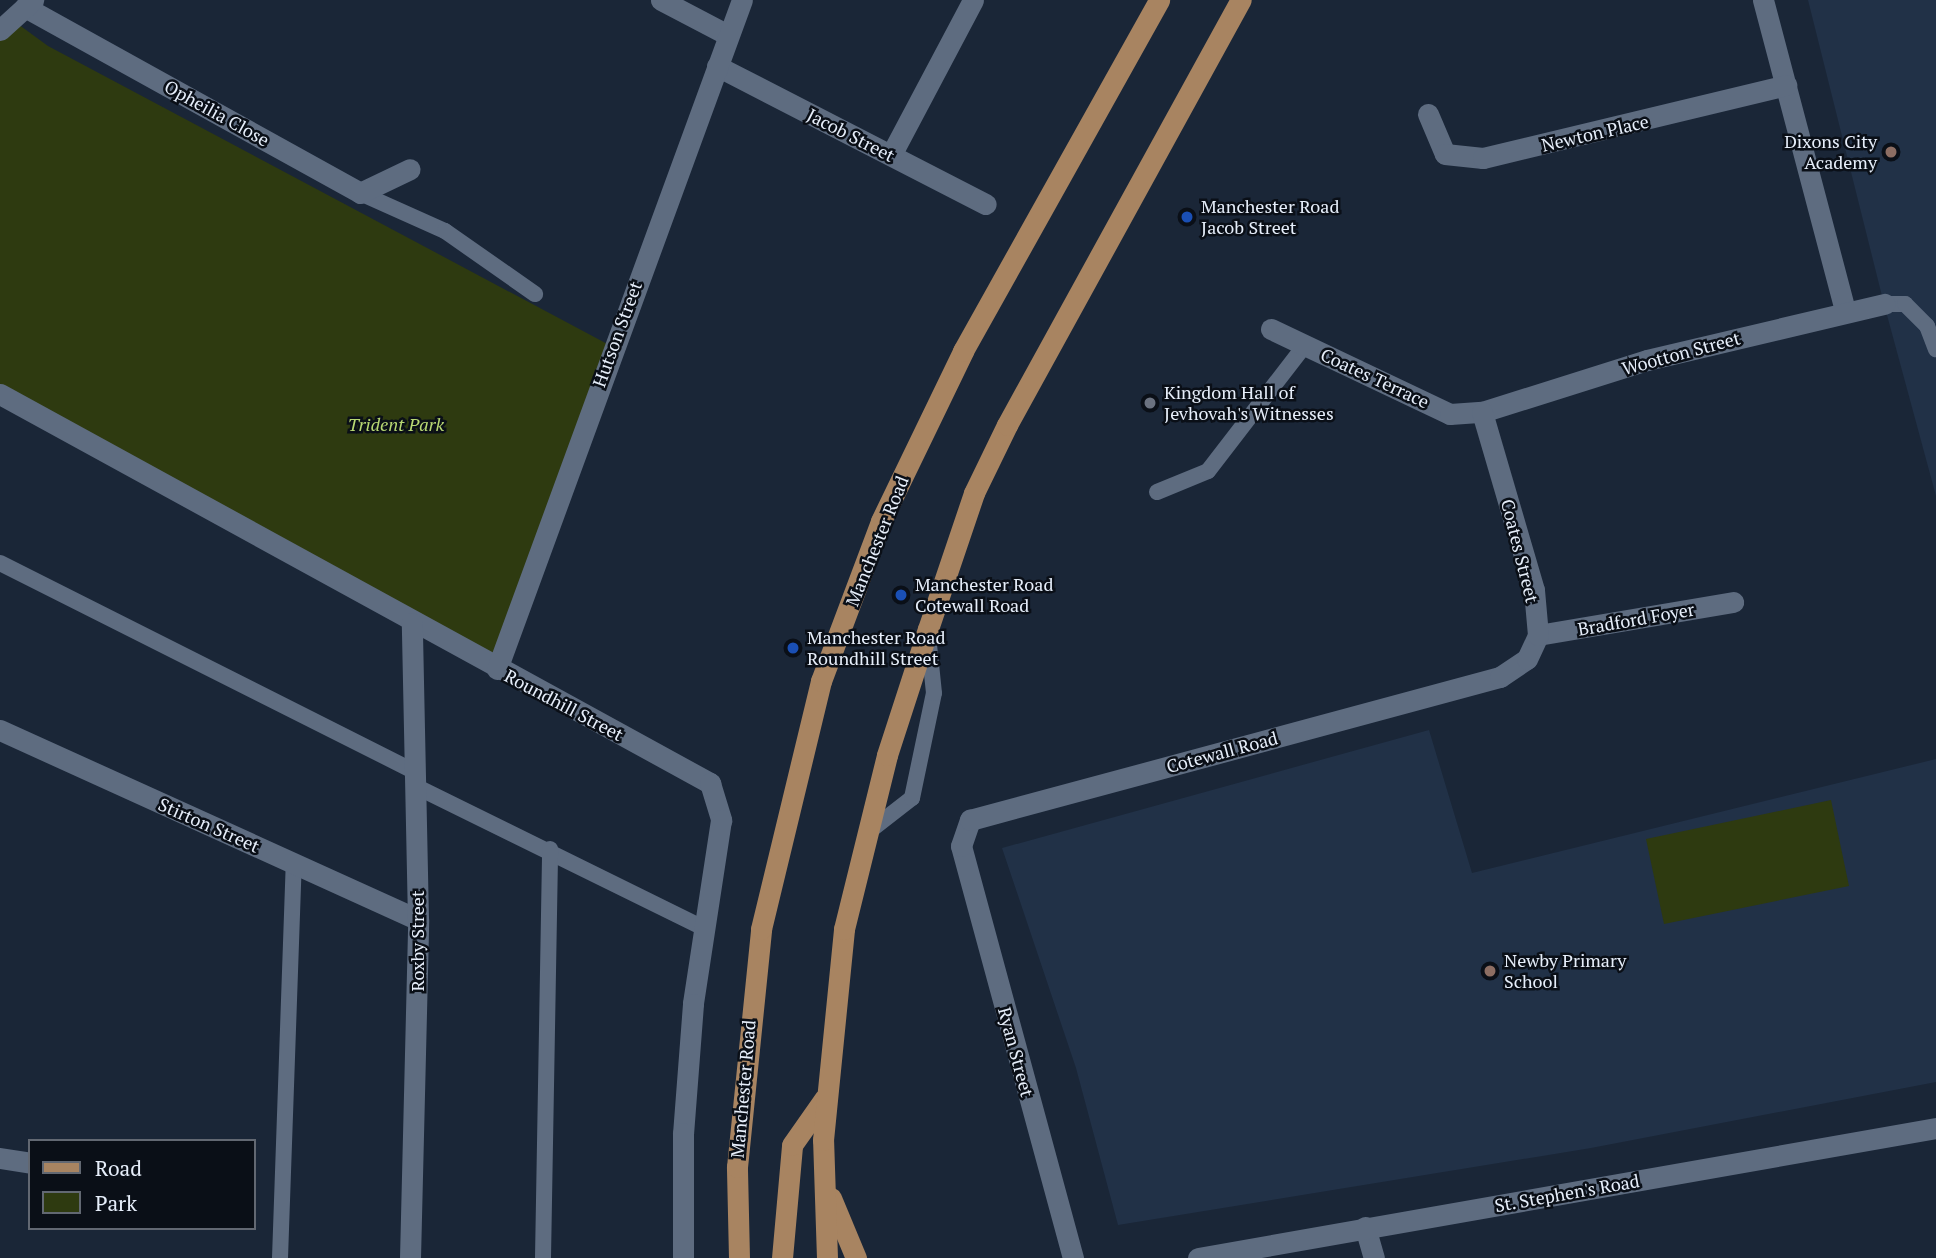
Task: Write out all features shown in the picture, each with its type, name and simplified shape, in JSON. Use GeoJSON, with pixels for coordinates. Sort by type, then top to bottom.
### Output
{"type":"FeatureCollection","features":[{"type":"Feature","properties":{"kind":"main road","name":"Manchester Road"},"geometry":{"type":"LineString","coordinates":[[739,1258],[737,1167],[759,942],[821,681],[881,521],[963,351],[1159,0]]}},
{"type":"Feature","properties":{"kind":"main road"},"geometry":{"type":"LineString","coordinates":[[827,1258],[826,1096],[833,996],[867,833],[928,629],[974,494],[1007,425],[1241,0]]}},
{"type":"Feature","properties":{"kind":"main road"},"geometry":{"type":"LineString","coordinates":[[782,1258],[792,1145],[826,1096]]}},
{"type":"Feature","properties":{"kind":"main road"},"geometry":{"type":"LineString","coordinates":[[825,1183],[856,1258]]}},
{"type":"Feature","properties":{"kind":"street"},"geometry":{"type":"LineString","coordinates":[[661,0],[728,35]]}},
{"type":"Feature","properties":{"kind":"street","name":"Hutson Street"},"geometry":{"type":"LineString","coordinates":[[497,669],[742,0]]}},
{"type":"Feature","properties":{"kind":"street"},"geometry":{"type":"LineString","coordinates":[[891,155],[974,0]]}},
{"type":"Feature","properties":{"kind":"street"},"geometry":{"type":"LineString","coordinates":[[1763,0],[1845,311]]}},
{"type":"Feature","properties":{"kind":"street"},"geometry":{"type":"LineString","coordinates":[[0,30],[29,4]]}},
{"type":"Feature","properties":{"kind":"street","name":"Opheilia Close"},"geometry":{"type":"LineString","coordinates":[[29,4],[360,193]]}},
{"type":"Feature","properties":{"kind":"street","name":"Jacob Street"},"geometry":{"type":"LineString","coordinates":[[717,66],[986,204]]}},
{"type":"Feature","properties":{"kind":"street","name":"Newton Place"},"geometry":{"type":"LineString","coordinates":[[1428,114],[1445,154],[1483,158],[1786,85]]}},
{"type":"Feature","properties":{"kind":"street"},"geometry":{"type":"LineString","coordinates":[[360,193],[410,169]]}},
{"type":"Feature","properties":{"kind":"street","name":"Wootton Street"},"geometry":{"type":"LineString","coordinates":[[1482,412],[1647,360],[1845,311],[1884,304]]}},
{"type":"Feature","properties":{"kind":"street","name":"Coates Terrace"},"geometry":{"type":"LineString","coordinates":[[1271,329],[1450,414],[1482,412]]}},
{"type":"Feature","properties":{"kind":"street","name":"Roundhill Street"},"geometry":{"type":"LineString","coordinates":[[0,394],[412,623],[710,783],[721,820],[701,927],[683,1133],[683,1258]]}},
{"type":"Feature","properties":{"kind":"street","name":"Coates Street"},"geometry":{"type":"LineString","coordinates":[[1482,412],[1534,590],[1538,635]]}},
{"type":"Feature","properties":{"kind":"street","name":"Bradford Foyer"},"geometry":{"type":"LineString","coordinates":[[1538,635],[1733,602]]}},
{"type":"Feature","properties":{"kind":"street","name":"Roxby Street"},"geometry":{"type":"LineString","coordinates":[[410,1258],[418,920],[412,623]]}},
{"type":"Feature","properties":{"kind":"street","name":"Cotewall Road"},"geometry":{"type":"LineString","coordinates":[[961,846],[970,820],[1500,677],[1527,659],[1538,635]]}},
{"type":"Feature","properties":{"kind":"street","name":"Stirton Street"},"geometry":{"type":"LineString","coordinates":[[0,730],[418,920]]}},
{"type":"Feature","properties":{"kind":"street","name":"Ryan Street"},"geometry":{"type":"LineString","coordinates":[[961,846],[1073,1258]]}},
{"type":"Feature","properties":{"kind":"street","name":"St. Stephen's Road"},"geometry":{"type":"LineString","coordinates":[[1198,1258],[1936,1128]]}},
{"type":"Feature","properties":{"kind":"street"},"geometry":{"type":"LineString","coordinates":[[0,1158],[28,1163]]}},
{"type":"Feature","properties":{"kind":"street"},"geometry":{"type":"LineString","coordinates":[[1365,1227],[1374,1258]]}},
{"type":"Feature","properties":{"kind":"lane"},"geometry":{"type":"LineString","coordinates":[[360,193],[444,231],[535,294]]}},
{"type":"Feature","properties":{"kind":"lane"},"geometry":{"type":"LineString","coordinates":[[1884,304],[1905,304],[1927,326],[1936,349]]}},
{"type":"Feature","properties":{"kind":"lane"},"geometry":{"type":"LineString","coordinates":[[1157,492],[1208,471],[1306,345]]}},
{"type":"Feature","properties":{"kind":"lane"},"geometry":{"type":"LineString","coordinates":[[0,563],[701,927]]}},
{"type":"Feature","properties":{"kind":"lane"},"geometry":{"type":"LineString","coordinates":[[867,833],[912,798],[922,766],[934,693],[928,629]]}},
{"type":"Feature","properties":{"kind":"lane"},"geometry":{"type":"LineString","coordinates":[[543,1258],[550,849]]}},
{"type":"Feature","properties":{"kind":"lane"},"geometry":{"type":"LineString","coordinates":[[281,1258],[294,864]]}},
{"type":"Feature","properties":{"kind":"shaded area","name":"Dixons City Academy"},"geometry":{"type":"Polygon","coordinates":[[[1808,0],[1936,0],[1936,496],[1884,304],[1808,0]]]}},
{"type":"Feature","properties":{"kind":"shaded area","name":"Newby Primary School"},"geometry":{"type":"Polygon","coordinates":[[[1429,730],[1472,873],[1936,759],[1936,1082],[1591,1148],[1118,1225],[1076,1068],[1002,848],[1429,730]]]}},
{"type":"Feature","properties":{"kind":"green space","name":"Trident Park"},"geometry":{"type":"Polygon","coordinates":[[[11,19],[48,46],[613,347],[497,669],[0,394],[0,30],[11,19]]]}},
{"type":"Feature","properties":{"kind":"green space"},"geometry":{"type":"Polygon","coordinates":[[[1831,800],[1849,886],[1664,924],[1646,839],[1831,800]]]}},
{"type":"Feature","properties":{"kind":"place","name":"Dixons City Academy"},"geometry":{"type":"Point","coordinates":[1891,152]}},
{"type":"Feature","properties":{"kind":"place","name":"Manchester Road Jacob Street"},"geometry":{"type":"Point","coordinates":[1187,217]}},
{"type":"Feature","properties":{"kind":"place","name":"Kingdom Hall of Jevhovah's Witnesses"},"geometry":{"type":"Point","coordinates":[1150,403]}},
{"type":"Feature","properties":{"kind":"place","name":"Manchester Road Cotewall Road"},"geometry":{"type":"Point","coordinates":[901,595]}},
{"type":"Feature","properties":{"kind":"place","name":"Manchester Road Roundhill Street"},"geometry":{"type":"Point","coordinates":[793,648]}},
{"type":"Feature","properties":{"kind":"place","name":"Newby Primary School"},"geometry":{"type":"Point","coordinates":[1490,971]}}]}
